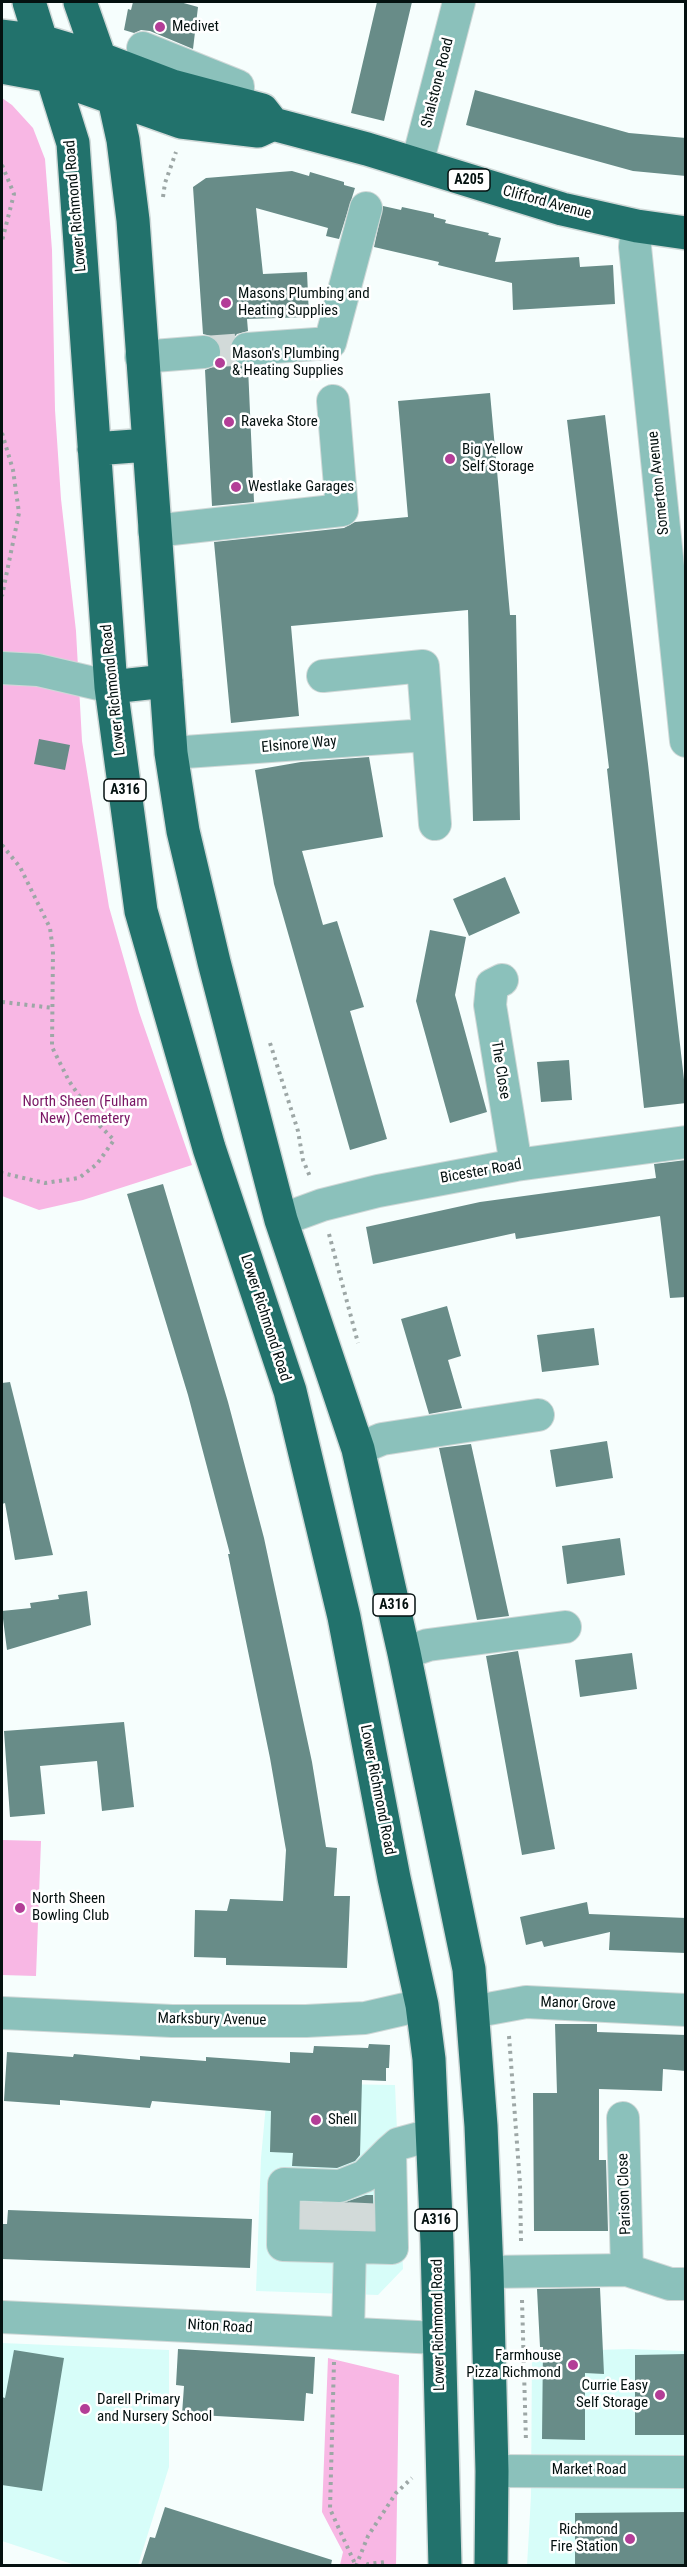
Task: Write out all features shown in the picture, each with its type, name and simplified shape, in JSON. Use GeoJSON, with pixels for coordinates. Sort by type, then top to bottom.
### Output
{"type":"FeatureCollection","features":[{"type":"Feature","properties":{"kind":"highway","name":"A316"},"geometry":{"type":"LineString","coordinates":[[29,2],[51,76]]}},
{"type":"Feature","properties":{"kind":"highway","name":"A316"},"geometry":{"type":"LineString","coordinates":[[80,2],[114,99],[123,140],[132,210],[171,753],[183,831],[214,962],[281,1220],[358,1449],[404,1653],[470,1969],[481,2126],[487,2272],[492,2470],[490,2565]]}},
{"type":"Feature","properties":{"kind":"highway","name":"Clifford Avenue"},"geometry":{"type":"LineString","coordinates":[[2,36],[41,40],[101,59],[172,86],[237,116],[258,131],[273,124],[562,208],[637,226],[686,233]]}},
{"type":"Feature","properties":{"kind":"highway","name":"Clifford Avenue"},"geometry":{"type":"LineString","coordinates":[[2,67],[51,76],[182,122],[237,116]]}},
{"type":"Feature","properties":{"kind":"highway","name":"Lower Richmond Road"},"geometry":{"type":"LineString","coordinates":[[51,76],[73,147],[111,687],[141,911],[209,1148],[290,1391],[344,1617],[394,1878],[422,2005],[429,2059],[437,2243],[445,2565]]}},
{"type":"Feature","properties":{"kind":"highway"},"geometry":{"type":"LineString","coordinates":[[94,449],[148,445]]}},
{"type":"Feature","properties":{"kind":"highway"},"geometry":{"type":"LineString","coordinates":[[111,687],[166,681]]}},
{"type":"Feature","properties":{"kind":"street","name":"Shalstone Road"},"geometry":{"type":"LineString","coordinates":[[417,164],[459,2]]}},
{"type":"Feature","properties":{"kind":"street"},"geometry":{"type":"LineString","coordinates":[[143,48],[234,84],[239,89],[237,116]]}},
{"type":"Feature","properties":{"kind":"street"},"geometry":{"type":"LineString","coordinates":[[247,349],[330,343],[366,207]]}},
{"type":"Feature","properties":{"kind":"street","name":"Somerton Avenue"},"geometry":{"type":"LineString","coordinates":[[637,226],[635,247],[686,741]]}},
{"type":"Feature","properties":{"kind":"street"},"geometry":{"type":"LineString","coordinates":[[141,357],[204,352]]}},
{"type":"Feature","properties":{"kind":"street"},"geometry":{"type":"LineString","coordinates":[[154,531],[342,510],[333,401]]}},
{"type":"Feature","properties":{"kind":"street"},"geometry":{"type":"LineString","coordinates":[[323,676],[423,666],[435,824]]}},
{"type":"Feature","properties":{"kind":"street"},"geometry":{"type":"LineString","coordinates":[[2,668],[38,670],[111,687]]}},
{"type":"Feature","properties":{"kind":"street","name":"Elsinore Way"},"geometry":{"type":"LineString","coordinates":[[171,753],[427,735]]}},
{"type":"Feature","properties":{"kind":"street","name":"The Close"},"geometry":{"type":"LineString","coordinates":[[502,980],[492,985],[490,1005],[516,1166]]}},
{"type":"Feature","properties":{"kind":"street","name":"Bicester Road"},"geometry":{"type":"LineString","coordinates":[[281,1220],[322,1205],[378,1191],[516,1166],[686,1142]]}},
{"type":"Feature","properties":{"kind":"street"},"geometry":{"type":"LineString","coordinates":[[358,1449],[382,1439],[538,1415]]}},
{"type":"Feature","properties":{"kind":"street"},"geometry":{"type":"LineString","coordinates":[[404,1653],[428,1645],[565,1627]]}},
{"type":"Feature","properties":{"kind":"street","name":"Manor Grove"},"geometry":{"type":"LineString","coordinates":[[472,2012],[526,2002],[686,2010]]}},
{"type":"Feature","properties":{"kind":"street","name":"Marksbury Avenue"},"geometry":{"type":"LineString","coordinates":[[2,2013],[172,2021],[306,2021],[365,2018],[422,2005]]}},
{"type":"Feature","properties":{"kind":"street","name":"Parison Close"},"geometry":{"type":"LineString","coordinates":[[624,2118],[627,2270]]}},
{"type":"Feature","properties":{"kind":"street"},"geometry":{"type":"LineString","coordinates":[[390,2151],[392,2248],[339,2241],[283,2245],[285,2184],[339,2188],[398,2144],[431,2135]]}},
{"type":"Feature","properties":{"kind":"street"},"geometry":{"type":"LineString","coordinates":[[339,2241],[341,2332]]}},
{"type":"Feature","properties":{"kind":"street"},"geometry":{"type":"LineString","coordinates":[[487,2272],[627,2270],[670,2284],[686,2284]]}},
{"type":"Feature","properties":{"kind":"street","name":"Niton Road"},"geometry":{"type":"LineString","coordinates":[[2,2317],[438,2338]]}},
{"type":"Feature","properties":{"kind":"street","name":"Market Road"},"geometry":{"type":"LineString","coordinates":[[492,2470],[686,2472]]}},
{"type":"Feature","properties":{"kind":"path"},"geometry":{"type":"LineString","coordinates":[[163,197],[165,183],[177,148]]}},
{"type":"Feature","properties":{"kind":"path"},"geometry":{"type":"LineString","coordinates":[[2,165],[14,194],[2,241]]}},
{"type":"Feature","properties":{"kind":"path"},"geometry":{"type":"LineString","coordinates":[[2,433],[13,470],[19,513],[2,596]]}},
{"type":"Feature","properties":{"kind":"path"},"geometry":{"type":"LineString","coordinates":[[2,844],[20,867],[50,928],[55,1008],[52,1047],[69,1081],[100,1126],[114,1140],[97,1164],[79,1178],[45,1183],[2,1173]]}},
{"type":"Feature","properties":{"kind":"path"},"geometry":{"type":"LineString","coordinates":[[2,1002],[55,1008]]}},
{"type":"Feature","properties":{"kind":"path"},"geometry":{"type":"LineString","coordinates":[[341,2332],[330,2509],[356,2565]]}},
{"type":"Feature","properties":{"kind":"path"},"geometry":{"type":"LineString","coordinates":[[356,2565],[368,2536],[396,2493],[413,2477]]}},
{"type":"Feature","properties":{"kind":"path"},"geometry":{"type":"LineString","coordinates":[[368,2565],[385,2562],[385,2565]]}},
{"type":"Feature","properties":{"kind":"shaded area"},"geometry":{"type":"Polygon","coordinates":[[[268,2083],[395,2085],[403,2269],[378,2295],[256,2291],[261,2158],[268,2083]]]}},
{"type":"Feature","properties":{"kind":"shaded area","name":"Darell Primary and Nursery School"},"geometry":{"type":"Polygon","coordinates":[[[2,2343],[169,2350],[169,2467],[138,2565],[75,2565],[2,2541],[2,2343]]]}},
{"type":"Feature","properties":{"kind":"shaded area"},"geometry":{"type":"Polygon","coordinates":[[[629,2349],[685,2351],[685,2565],[527,2566],[531,2496],[532,2352],[629,2349]]]}},
{"type":"Feature","properties":{"kind":"green space","name":"North Sheen (Fulham New) Cemetery"},"geometry":{"type":"Polygon","coordinates":[[[2,98],[12,105],[33,128],[45,159],[52,250],[55,410],[61,499],[76,631],[82,741],[109,907],[139,1012],[192,1165],[83,1200],[39,1210],[2,1196],[2,98]]]}},
{"type":"Feature","properties":{"kind":"green space","name":"North Sheen Bowling Club"},"geometry":{"type":"Polygon","coordinates":[[[2,1840],[41,1841],[36,1976],[2,1975],[2,1840]]]}},
{"type":"Feature","properties":{"kind":"green space"},"geometry":{"type":"Polygon","coordinates":[[[328,2358],[399,2375],[396,2565],[340,2565],[343,2552],[322,2512],[328,2358]]]}},
{"type":"Feature","properties":{"kind":"building","name":"Medivet"},"geometry":{"type":"Polygon","coordinates":[[[133,2],[180,2],[198,7],[193,49],[150,31],[141,30],[134,33],[124,30],[128,9],[131,10],[133,2]]]}},
{"type":"Feature","properties":{"kind":"building"},"geometry":{"type":"Polygon","coordinates":[[[377,2],[412,2],[384,121],[351,113],[377,2]]]}},
{"type":"Feature","properties":{"kind":"building"},"geometry":{"type":"Polygon","coordinates":[[[475,90],[629,133],[686,138],[686,176],[633,171],[466,125],[475,90]]]}},
{"type":"Feature","properties":{"kind":"building"},"geometry":{"type":"Polygon","coordinates":[[[292,171],[309,176],[310,172],[344,182],[344,185],[355,188],[339,239],[326,236],[328,228],[256,208],[263,274],[307,272],[309,317],[247,319],[248,331],[237,334],[231,341],[229,350],[232,359],[239,365],[248,367],[254,502],[212,506],[205,370],[215,366],[222,351],[218,341],[203,334],[193,187],[206,178],[292,171]]]}},
{"type":"Feature","properties":{"kind":"building"},"geometry":{"type":"Polygon","coordinates":[[[383,206],[401,210],[402,207],[434,214],[434,217],[446,220],[445,223],[501,238],[495,262],[579,257],[580,267],[613,265],[615,304],[513,310],[512,283],[438,265],[439,262],[374,247],[383,206]]]}},
{"type":"Feature","properties":{"kind":"building","name":"Big Yellow Self Storage"},"geometry":{"type":"Polygon","coordinates":[[[490,393],[510,615],[516,615],[520,820],[473,821],[468,610],[291,626],[299,716],[231,723],[214,542],[344,528],[355,522],[408,517],[398,401],[490,393]]]}},
{"type":"Feature","properties":{"kind":"building"},"geometry":{"type":"Polygon","coordinates":[[[605,415],[686,1097],[686,1103],[644,1108],[607,769],[609,768],[567,420],[605,415]]]}},
{"type":"Feature","properties":{"kind":"building"},"geometry":{"type":"Polygon","coordinates":[[[39,739],[70,745],[65,770],[34,764],[39,739]]]}},
{"type":"Feature","properties":{"kind":"building"},"geometry":{"type":"Polygon","coordinates":[[[369,757],[383,837],[302,851],[323,925],[337,921],[364,1007],[350,1011],[387,1139],[350,1150],[274,884],[255,770],[301,762],[369,757]]]}},
{"type":"Feature","properties":{"kind":"building"},"geometry":{"type":"Polygon","coordinates":[[[505,877],[520,913],[469,936],[453,899],[505,877]]]}},
{"type":"Feature","properties":{"kind":"building"},"geometry":{"type":"Polygon","coordinates":[[[430,930],[466,937],[455,995],[487,1112],[450,1123],[416,1001],[430,930]]]}},
{"type":"Feature","properties":{"kind":"building"},"geometry":{"type":"Polygon","coordinates":[[[569,1060],[572,1100],[541,1102],[537,1062],[569,1060]]]}},
{"type":"Feature","properties":{"kind":"building"},"geometry":{"type":"Polygon","coordinates":[[[686,1160],[686,1297],[670,1298],[660,1216],[516,1239],[515,1233],[373,1264],[366,1227],[480,1202],[656,1178],[654,1164],[686,1160]]]}},
{"type":"Feature","properties":{"kind":"building"},"geometry":{"type":"Polygon","coordinates":[[[163,1184],[228,1402],[264,1538],[312,1762],[326,1847],[337,1848],[334,1896],[350,1896],[347,1968],[226,1965],[226,1958],[194,1957],[195,1910],[227,1911],[230,1899],[283,1901],[286,1850],[270,1758],[228,1554],[230,1554],[188,1395],[127,1194],[163,1184]]]}},
{"type":"Feature","properties":{"kind":"building"},"geometry":{"type":"Polygon","coordinates":[[[447,1306],[461,1356],[448,1360],[462,1408],[429,1414],[401,1319],[447,1306]]]}},
{"type":"Feature","properties":{"kind":"building"},"geometry":{"type":"Polygon","coordinates":[[[594,1328],[599,1365],[542,1372],[537,1335],[594,1328]]]}},
{"type":"Feature","properties":{"kind":"building"},"geometry":{"type":"Polygon","coordinates":[[[10,1382],[53,1555],[15,1560],[5,1503],[2,1504],[2,1383],[10,1382]]]}},
{"type":"Feature","properties":{"kind":"building"},"geometry":{"type":"Polygon","coordinates":[[[607,1441],[613,1478],[556,1487],[550,1450],[607,1441]]]}},
{"type":"Feature","properties":{"kind":"building"},"geometry":{"type":"Polygon","coordinates":[[[471,1444],[509,1616],[477,1620],[439,1448],[471,1444]]]}},
{"type":"Feature","properties":{"kind":"building"},"geometry":{"type":"Polygon","coordinates":[[[620,1538],[625,1575],[567,1584],[562,1546],[620,1538]]]}},
{"type":"Feature","properties":{"kind":"building"},"geometry":{"type":"Polygon","coordinates":[[[87,1591],[91,1625],[7,1650],[2,1611],[31,1608],[30,1603],[59,1599],[58,1595],[87,1591]]]}},
{"type":"Feature","properties":{"kind":"building"},"geometry":{"type":"Polygon","coordinates":[[[518,1651],[555,1849],[522,1855],[486,1656],[518,1651]]]}},
{"type":"Feature","properties":{"kind":"building"},"geometry":{"type":"Polygon","coordinates":[[[632,1653],[637,1689],[580,1697],[575,1660],[632,1653]]]}},
{"type":"Feature","properties":{"kind":"building"},"geometry":{"type":"Polygon","coordinates":[[[124,1722],[134,1807],[102,1811],[97,1761],[40,1766],[45,1814],[10,1817],[4,1731],[124,1722]]]}},
{"type":"Feature","properties":{"kind":"building"},"geometry":{"type":"Polygon","coordinates":[[[587,1902],[589,1914],[686,1918],[686,1953],[609,1950],[610,1932],[544,1947],[542,1941],[526,1945],[520,1917],[587,1902]]]}},
{"type":"Feature","properties":{"kind":"building"},"geometry":{"type":"Polygon","coordinates":[[[555,2024],[597,2024],[597,2032],[686,2035],[686,2071],[663,2069],[662,2091],[599,2089],[599,2160],[606,2160],[608,2231],[534,2231],[533,2093],[557,2093],[555,2024]]]}},
{"type":"Feature","properties":{"kind":"building"},"geometry":{"type":"Polygon","coordinates":[[[369,2044],[390,2045],[386,2081],[362,2080],[360,2155],[355,2161],[337,2168],[292,2166],[293,2153],[270,2152],[271,2111],[152,2101],[150,2108],[60,2100],[60,2105],[4,2101],[7,2052],[73,2057],[74,2054],[140,2060],[140,2056],[206,2061],[206,2057],[290,2063],[290,2052],[313,2053],[314,2046],[368,2048],[369,2044]]]}},
{"type":"Feature","properties":{"kind":"building"},"geometry":{"type":"Polygon","coordinates":[[[366,2195],[373,2195],[374,2229],[301,2228],[302,2203],[340,2204],[366,2195]]]}},
{"type":"Feature","properties":{"kind":"building"},"geometry":{"type":"Polygon","coordinates":[[[8,2210],[252,2219],[250,2268],[2,2259],[2,2224],[7,2224],[8,2210]]]}},
{"type":"Feature","properties":{"kind":"building"},"geometry":{"type":"Polygon","coordinates":[[[600,2288],[604,2374],[585,2373],[585,2440],[542,2439],[543,2347],[540,2347],[537,2289],[600,2288]]]}},
{"type":"Feature","properties":{"kind":"building"},"geometry":{"type":"Polygon","coordinates":[[[178,2349],[315,2357],[313,2394],[306,2393],[304,2421],[182,2414],[184,2386],[176,2385],[178,2349]]]}},
{"type":"Feature","properties":{"kind":"building"},"geometry":{"type":"Polygon","coordinates":[[[14,2350],[64,2358],[42,2491],[2,2485],[2,2397],[5,2398],[14,2350]]]}},
{"type":"Feature","properties":{"kind":"building","name":"Currie Easy Self Storage"},"geometry":{"type":"Polygon","coordinates":[[[686,2354],[686,2435],[635,2435],[635,2355],[686,2354]]]}},
{"type":"Feature","properties":{"kind":"building"},"geometry":{"type":"Polygon","coordinates":[[[165,2507],[332,2560],[331,2565],[141,2565],[150,2537],[155,2538],[165,2507]]]}},
{"type":"Feature","properties":{"kind":"building","name":"Richmond Fire Station"},"geometry":{"type":"Polygon","coordinates":[[[686,2512],[686,2565],[575,2565],[575,2513],[686,2512]]]}},
{"type":"Feature","properties":{"kind":"tunnel"},"geometry":{"type":"LineString","coordinates":[[204,352],[247,349]]}},
{"type":"Feature","properties":{"kind":"tunnel"},"geometry":{"type":"LineString","coordinates":[[310,2234],[312,2194]]}},
{"type":"Feature","properties":{"kind":"tunnel"},"geometry":{"type":"LineString","coordinates":[[337,2234],[339,2194]]}},
{"type":"Feature","properties":{"kind":"tunnel"},"geometry":{"type":"LineString","coordinates":[[363,2235],[365,2195]]}},
{"type":"Feature","properties":{"kind":"place","name":"Medivet"},"geometry":{"type":"Point","coordinates":[160,27]}},
{"type":"Feature","properties":{"kind":"place","name":"Masons Plumbing and Heating Supplies"},"geometry":{"type":"Point","coordinates":[226,303]}},
{"type":"Feature","properties":{"kind":"place","name":"Mason's Plumbing & Heating Supplies"},"geometry":{"type":"Point","coordinates":[220,363]}},
{"type":"Feature","properties":{"kind":"place","name":"Raveka Store"},"geometry":{"type":"Point","coordinates":[229,422]}},
{"type":"Feature","properties":{"kind":"place","name":"Big Yellow Self Storage"},"geometry":{"type":"Point","coordinates":[450,459]}},
{"type":"Feature","properties":{"kind":"place","name":"Westlake Garages"},"geometry":{"type":"Point","coordinates":[236,487]}},
{"type":"Feature","properties":{"kind":"place","name":"North Sheen Bowling Club"},"geometry":{"type":"Point","coordinates":[20,1908]}},
{"type":"Feature","properties":{"kind":"place","name":"Shell"},"geometry":{"type":"Point","coordinates":[316,2120]}},
{"type":"Feature","properties":{"kind":"place","name":"Farmhouse Pizza Richmond"},"geometry":{"type":"Point","coordinates":[573,2365]}},
{"type":"Feature","properties":{"kind":"place","name":"Currie Easy Self Storage"},"geometry":{"type":"Point","coordinates":[660,2395]}},
{"type":"Feature","properties":{"kind":"place","name":"Darell Primary and Nursery School"},"geometry":{"type":"Point","coordinates":[85,2409]}},
{"type":"Feature","properties":{"kind":"place","name":"Richmond Fire Station"},"geometry":{"type":"Point","coordinates":[630,2539]}}]}
